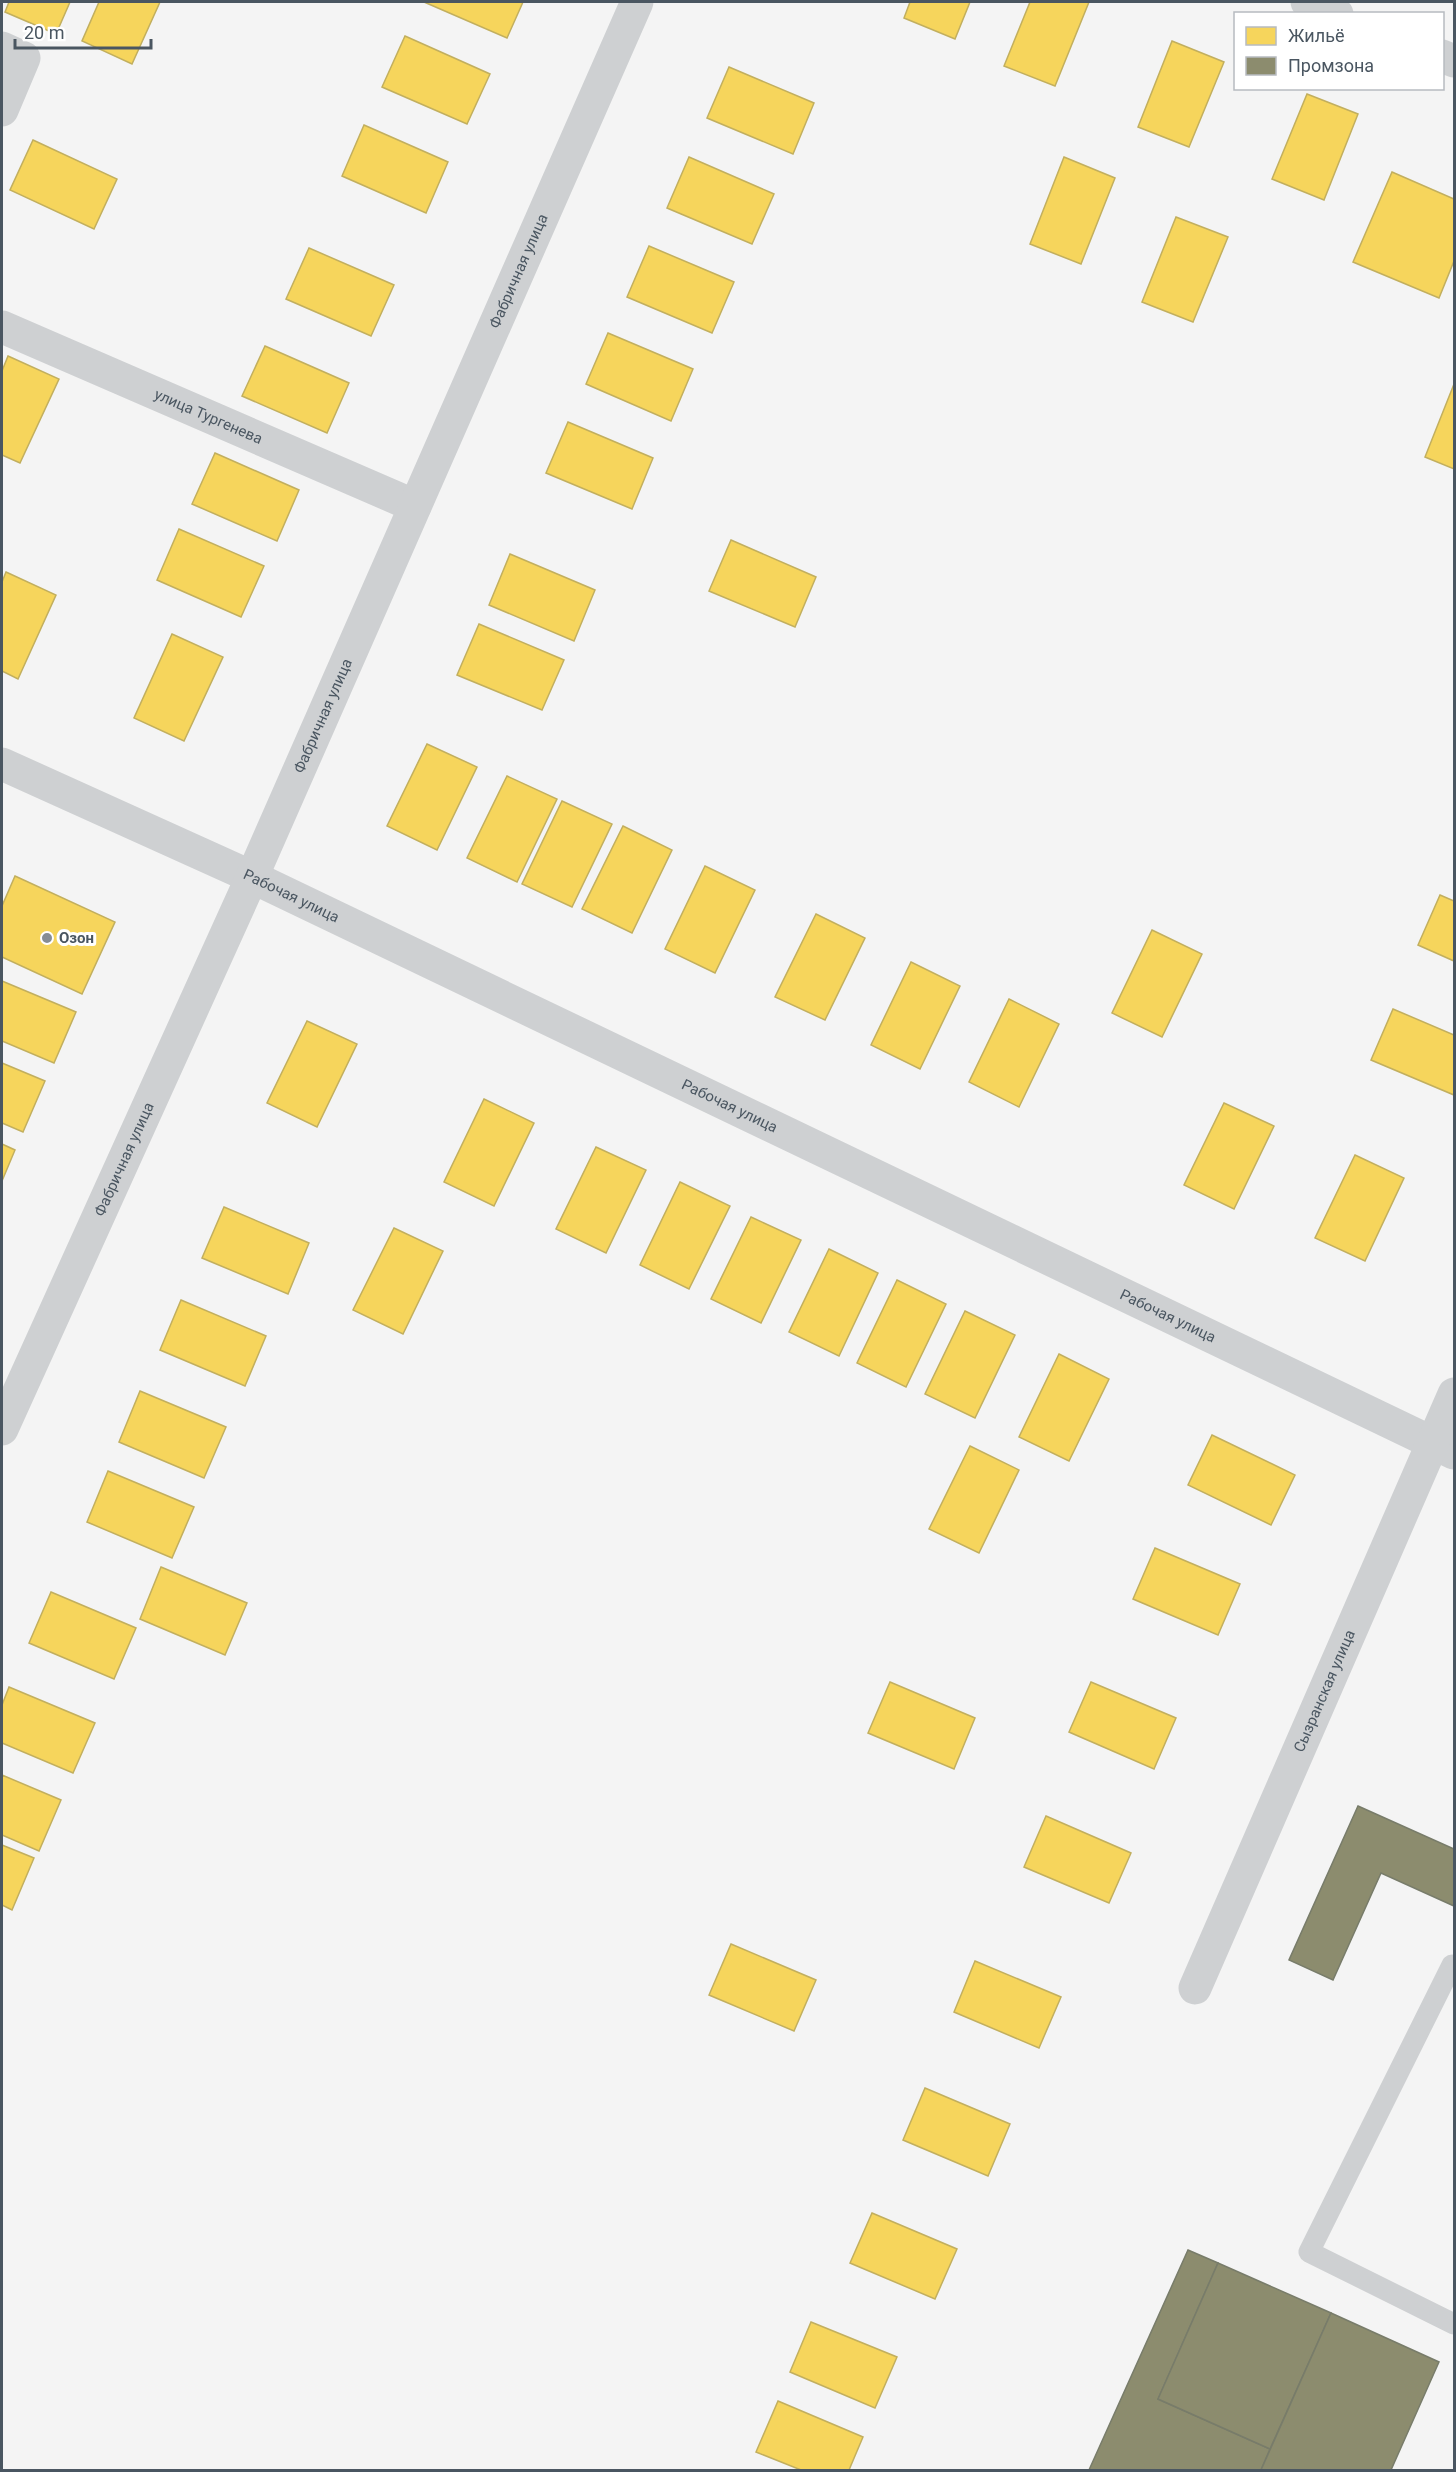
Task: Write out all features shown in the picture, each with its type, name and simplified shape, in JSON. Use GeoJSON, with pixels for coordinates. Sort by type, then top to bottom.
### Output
{"type":"FeatureCollection","features":[{"type":"Feature","properties":{"kind":"street","name":"Фабричная улица"},"geometry":{"type":"LineString","coordinates":[[2,1429],[252,877],[637,2]]}},
{"type":"Feature","properties":{"kind":"street"},"geometry":{"type":"LineString","coordinates":[[1307,2],[1332,12]]}},
{"type":"Feature","properties":{"kind":"street"},"geometry":{"type":"LineString","coordinates":[[2,48],[24,58],[2,110]]}},
{"type":"Feature","properties":{"kind":"street","name":"улица Тургенева"},"geometry":{"type":"LineString","coordinates":[[2,327],[415,506]]}},
{"type":"Feature","properties":{"kind":"street","name":"Рабочая улица"},"geometry":{"type":"LineString","coordinates":[[2,764],[252,877],[1444,1448]]}},
{"type":"Feature","properties":{"kind":"street","name":"Сызранская улица"},"geometry":{"type":"LineString","coordinates":[[1195,1988],[1444,1448],[1455,1394]]}},
{"type":"Feature","properties":{"kind":"lane"},"geometry":{"type":"LineString","coordinates":[[1455,1967],[1452,1965],[1309,2252],[1455,2324]]}},
{"type":"Feature","properties":{"kind":"building: Жильё"},"geometry":{"type":"Polygon","coordinates":[[[9,2],[70,2],[56,34],[5,12],[9,2]]]}},
{"type":"Feature","properties":{"kind":"building: Жильё"},"geometry":{"type":"Polygon","coordinates":[[[99,2],[160,2],[132,64],[82,41],[99,2]]]}},
{"type":"Feature","properties":{"kind":"building: Жильё"},"geometry":{"type":"Polygon","coordinates":[[[424,2],[523,2],[507,38],[424,2]]]}},
{"type":"Feature","properties":{"kind":"building: Жильё"},"geometry":{"type":"Polygon","coordinates":[[[910,2],[970,2],[955,39],[904,18],[910,2]]]}},
{"type":"Feature","properties":{"kind":"building: Жильё"},"geometry":{"type":"Polygon","coordinates":[[[1030,2],[1089,2],[1055,86],[1004,66],[1030,2]]]}},
{"type":"Feature","properties":{"kind":"building: Жильё"},"geometry":{"type":"Polygon","coordinates":[[[405,36],[490,74],[467,124],[382,87],[405,36]]]}},
{"type":"Feature","properties":{"kind":"building: Жильё"},"geometry":{"type":"Polygon","coordinates":[[[1172,41],[1224,62],[1189,147],[1138,127],[1172,41]]]}},
{"type":"Feature","properties":{"kind":"building: Жильё"},"geometry":{"type":"Polygon","coordinates":[[[729,67],[814,103],[793,154],[707,118],[729,67]]]}},
{"type":"Feature","properties":{"kind":"building: Жильё"},"geometry":{"type":"Polygon","coordinates":[[[1307,94],[1358,114],[1324,200],[1272,179],[1307,94]]]}},
{"type":"Feature","properties":{"kind":"building: Жильё"},"geometry":{"type":"Polygon","coordinates":[[[364,125],[448,162],[426,213],[342,176],[364,125]]]}},
{"type":"Feature","properties":{"kind":"building: Жильё"},"geometry":{"type":"Polygon","coordinates":[[[33,140],[117,179],[94,229],[10,190],[33,140]]]}},
{"type":"Feature","properties":{"kind":"building: Жильё"},"geometry":{"type":"Polygon","coordinates":[[[689,157],[774,194],[752,244],[667,208],[689,157]]]}},
{"type":"Feature","properties":{"kind":"building: Жильё"},"geometry":{"type":"Polygon","coordinates":[[[1064,157],[1115,178],[1081,264],[1030,244],[1064,157]]]}},
{"type":"Feature","properties":{"kind":"building: Жильё"},"geometry":{"type":"Polygon","coordinates":[[[1392,172],[1454,199],[1454,261],[1439,298],[1353,262],[1392,172]]]}},
{"type":"Feature","properties":{"kind":"building: Жильё"},"geometry":{"type":"Polygon","coordinates":[[[1176,217],[1228,237],[1193,322],[1142,302],[1176,217]]]}},
{"type":"Feature","properties":{"kind":"building: Жильё"},"geometry":{"type":"Polygon","coordinates":[[[649,246],[734,282],[712,333],[627,297],[649,246]]]}},
{"type":"Feature","properties":{"kind":"building: Жильё"},"geometry":{"type":"Polygon","coordinates":[[[309,248],[394,285],[371,336],[286,299],[309,248]]]}},
{"type":"Feature","properties":{"kind":"building: Жильё"},"geometry":{"type":"Polygon","coordinates":[[[608,333],[693,369],[671,421],[586,384],[608,333]]]}},
{"type":"Feature","properties":{"kind":"building: Жильё"},"geometry":{"type":"Polygon","coordinates":[[[265,346],[349,383],[327,433],[242,396],[265,346]]]}},
{"type":"Feature","properties":{"kind":"building: Жильё"},"geometry":{"type":"Polygon","coordinates":[[[8,356],[59,379],[20,463],[2,455],[2,371],[8,356]]]}},
{"type":"Feature","properties":{"kind":"building: Жильё"},"geometry":{"type":"Polygon","coordinates":[[[1454,384],[1454,469],[1425,457],[1454,384]]]}},
{"type":"Feature","properties":{"kind":"building: Жильё"},"geometry":{"type":"Polygon","coordinates":[[[568,422],[653,458],[632,509],[546,473],[568,422]]]}},
{"type":"Feature","properties":{"kind":"building: Жильё"},"geometry":{"type":"Polygon","coordinates":[[[215,453],[299,490],[277,541],[192,504],[215,453]]]}},
{"type":"Feature","properties":{"kind":"building: Жильё"},"geometry":{"type":"Polygon","coordinates":[[[179,529],[264,566],[241,617],[157,580],[179,529]]]}},
{"type":"Feature","properties":{"kind":"building: Жильё"},"geometry":{"type":"Polygon","coordinates":[[[731,540],[816,577],[795,627],[709,591],[731,540]]]}},
{"type":"Feature","properties":{"kind":"building: Жильё"},"geometry":{"type":"Polygon","coordinates":[[[510,554],[595,590],[574,641],[489,605],[510,554]]]}},
{"type":"Feature","properties":{"kind":"building: Жильё"},"geometry":{"type":"Polygon","coordinates":[[[6,572],[56,595],[18,679],[2,671],[2,582],[6,572]]]}},
{"type":"Feature","properties":{"kind":"building: Жильё"},"geometry":{"type":"Polygon","coordinates":[[[479,624],[564,660],[542,710],[457,675],[479,624]]]}},
{"type":"Feature","properties":{"kind":"building: Жильё"},"geometry":{"type":"Polygon","coordinates":[[[172,634],[223,657],[184,741],[134,718],[172,634]]]}},
{"type":"Feature","properties":{"kind":"building: Жильё"},"geometry":{"type":"Polygon","coordinates":[[[427,744],[477,767],[437,850],[387,826],[427,744]]]}},
{"type":"Feature","properties":{"kind":"building: Жильё"},"geometry":{"type":"Polygon","coordinates":[[[507,776],[557,799],[517,882],[467,858],[507,776]]]}},
{"type":"Feature","properties":{"kind":"building: Жильё"},"geometry":{"type":"Polygon","coordinates":[[[562,801],[612,824],[572,907],[522,884],[562,801]]]}},
{"type":"Feature","properties":{"kind":"building: Жильё"},"geometry":{"type":"Polygon","coordinates":[[[623,826],[672,850],[632,933],[582,909],[623,826]]]}},
{"type":"Feature","properties":{"kind":"building: Жильё"},"geometry":{"type":"Polygon","coordinates":[[[705,866],[755,890],[715,973],[665,949],[705,866]]]}},
{"type":"Feature","properties":{"kind":"building: Жильё"},"geometry":{"type":"Polygon","coordinates":[[[15,876],[115,922],[82,994],[2,957],[2,906],[15,876]]]}},
{"type":"Feature","properties":{"kind":"building: Жильё"},"geometry":{"type":"Polygon","coordinates":[[[1440,895],[1454,901],[1454,961],[1418,945],[1440,895]]]}},
{"type":"Feature","properties":{"kind":"building: Жильё"},"geometry":{"type":"Polygon","coordinates":[[[816,914],[865,938],[825,1020],[775,997],[816,914]]]}},
{"type":"Feature","properties":{"kind":"building: Жильё"},"geometry":{"type":"Polygon","coordinates":[[[1152,930],[1202,954],[1162,1037],[1112,1013],[1152,930]]]}},
{"type":"Feature","properties":{"kind":"building: Жильё"},"geometry":{"type":"Polygon","coordinates":[[[911,962],[960,986],[920,1069],[871,1045],[911,962]]]}},
{"type":"Feature","properties":{"kind":"building: Жильё"},"geometry":{"type":"Polygon","coordinates":[[[2,981],[76,1012],[54,1063],[2,1041],[2,981]]]}},
{"type":"Feature","properties":{"kind":"building: Жильё"},"geometry":{"type":"Polygon","coordinates":[[[1009,999],[1059,1024],[1019,1107],[969,1082],[1009,999]]]}},
{"type":"Feature","properties":{"kind":"building: Жильё"},"geometry":{"type":"Polygon","coordinates":[[[1393,1009],[1454,1035],[1454,1095],[1371,1060],[1393,1009]]]}},
{"type":"Feature","properties":{"kind":"building: Жильё"},"geometry":{"type":"Polygon","coordinates":[[[307,1021],[357,1044],[317,1127],[267,1103],[307,1021]]]}},
{"type":"Feature","properties":{"kind":"building: Жильё"},"geometry":{"type":"Polygon","coordinates":[[[2,1063],[45,1081],[23,1132],[2,1123],[2,1063]]]}},
{"type":"Feature","properties":{"kind":"building: Жильё"},"geometry":{"type":"Polygon","coordinates":[[[484,1099],[534,1123],[494,1206],[444,1182],[484,1099]]]}},
{"type":"Feature","properties":{"kind":"building: Жильё"},"geometry":{"type":"Polygon","coordinates":[[[1224,1103],[1274,1126],[1234,1209],[1184,1185],[1224,1103]]]}},
{"type":"Feature","properties":{"kind":"building: Жильё"},"geometry":{"type":"Polygon","coordinates":[[[2,1144],[15,1150],[2,1181],[2,1144]]]}},
{"type":"Feature","properties":{"kind":"building: Жильё"},"geometry":{"type":"Polygon","coordinates":[[[596,1147],[646,1170],[606,1253],[556,1229],[596,1147]]]}},
{"type":"Feature","properties":{"kind":"building: Жильё"},"geometry":{"type":"Polygon","coordinates":[[[1355,1155],[1404,1178],[1365,1261],[1315,1238],[1355,1155]]]}},
{"type":"Feature","properties":{"kind":"building: Жильё"},"geometry":{"type":"Polygon","coordinates":[[[680,1182],[730,1206],[689,1289],[640,1265],[680,1182]]]}},
{"type":"Feature","properties":{"kind":"building: Жильё"},"geometry":{"type":"Polygon","coordinates":[[[224,1207],[309,1243],[288,1294],[202,1258],[224,1207]]]}},
{"type":"Feature","properties":{"kind":"building: Жильё"},"geometry":{"type":"Polygon","coordinates":[[[751,1217],[801,1240],[761,1323],[711,1299],[751,1217]]]}},
{"type":"Feature","properties":{"kind":"building: Жильё"},"geometry":{"type":"Polygon","coordinates":[[[394,1228],[443,1251],[403,1334],[353,1310],[394,1228]]]}},
{"type":"Feature","properties":{"kind":"building: Жильё"},"geometry":{"type":"Polygon","coordinates":[[[829,1249],[878,1273],[839,1356],[789,1332],[829,1249]]]}},
{"type":"Feature","properties":{"kind":"building: Жильё"},"geometry":{"type":"Polygon","coordinates":[[[897,1280],[946,1304],[906,1387],[857,1363],[897,1280]]]}},
{"type":"Feature","properties":{"kind":"building: Жильё"},"geometry":{"type":"Polygon","coordinates":[[[181,1300],[266,1336],[245,1386],[160,1350],[181,1300]]]}},
{"type":"Feature","properties":{"kind":"building: Жильё"},"geometry":{"type":"Polygon","coordinates":[[[965,1311],[1015,1335],[975,1418],[925,1394],[965,1311]]]}},
{"type":"Feature","properties":{"kind":"building: Жильё"},"geometry":{"type":"Polygon","coordinates":[[[1059,1354],[1109,1379],[1069,1461],[1019,1437],[1059,1354]]]}},
{"type":"Feature","properties":{"kind":"building: Жильё"},"geometry":{"type":"Polygon","coordinates":[[[140,1391],[226,1427],[204,1478],[119,1442],[140,1391]]]}},
{"type":"Feature","properties":{"kind":"building: Жильё"},"geometry":{"type":"Polygon","coordinates":[[[1212,1435],[1295,1475],[1271,1525],[1188,1485],[1212,1435]]]}},
{"type":"Feature","properties":{"kind":"building: Жильё"},"geometry":{"type":"Polygon","coordinates":[[[970,1446],[1019,1470],[979,1553],[929,1529],[970,1446]]]}},
{"type":"Feature","properties":{"kind":"building: Жильё"},"geometry":{"type":"Polygon","coordinates":[[[108,1471],[194,1507],[172,1558],[87,1522],[108,1471]]]}},
{"type":"Feature","properties":{"kind":"building: Жильё"},"geometry":{"type":"Polygon","coordinates":[[[1155,1548],[1240,1584],[1218,1635],[1133,1599],[1155,1548]]]}},
{"type":"Feature","properties":{"kind":"building: Жильё"},"geometry":{"type":"Polygon","coordinates":[[[161,1567],[247,1603],[225,1655],[140,1619],[161,1567]]]}},
{"type":"Feature","properties":{"kind":"building: Жильё"},"geometry":{"type":"Polygon","coordinates":[[[51,1592],[136,1628],[114,1679],[29,1643],[51,1592]]]}},
{"type":"Feature","properties":{"kind":"building: Жильё"},"geometry":{"type":"Polygon","coordinates":[[[890,1682],[975,1718],[954,1769],[868,1733],[890,1682]]]}},
{"type":"Feature","properties":{"kind":"building: Жильё"},"geometry":{"type":"Polygon","coordinates":[[[1091,1682],[1176,1718],[1154,1769],[1069,1732],[1091,1682]]]}},
{"type":"Feature","properties":{"kind":"building: Жильё"},"geometry":{"type":"Polygon","coordinates":[[[9,1687],[95,1723],[73,1773],[2,1743],[2,1705],[9,1687]]]}},
{"type":"Feature","properties":{"kind":"building: Жильё"},"geometry":{"type":"Polygon","coordinates":[[[2,1775],[61,1800],[39,1851],[2,1835],[2,1775]]]}},
{"type":"Feature","properties":{"kind":"building: Жильё"},"geometry":{"type":"Polygon","coordinates":[[[1046,1816],[1131,1853],[1109,1903],[1024,1867],[1046,1816]]]}},
{"type":"Feature","properties":{"kind":"building: Жильё"},"geometry":{"type":"Polygon","coordinates":[[[2,1845],[34,1858],[12,1910],[2,1905],[2,1845]]]}},
{"type":"Feature","properties":{"kind":"building: Жильё"},"geometry":{"type":"Polygon","coordinates":[[[731,1944],[816,1980],[794,2031],[709,1995],[731,1944]]]}},
{"type":"Feature","properties":{"kind":"building: Жильё"},"geometry":{"type":"Polygon","coordinates":[[[975,1961],[1061,1997],[1039,2048],[954,2012],[975,1961]]]}},
{"type":"Feature","properties":{"kind":"building: Жильё"},"geometry":{"type":"Polygon","coordinates":[[[925,2088],[1010,2124],[988,2176],[903,2140],[925,2088]]]}},
{"type":"Feature","properties":{"kind":"building: Жильё"},"geometry":{"type":"Polygon","coordinates":[[[872,2213],[957,2249],[935,2299],[850,2263],[872,2213]]]}},
{"type":"Feature","properties":{"kind":"building: Жильё"},"geometry":{"type":"Polygon","coordinates":[[[811,2322],[897,2357],[875,2408],[790,2372],[811,2322]]]}},
{"type":"Feature","properties":{"kind":"building: Жильё"},"geometry":{"type":"Polygon","coordinates":[[[778,2401],[863,2437],[849,2470],[801,2470],[756,2452],[778,2401]]]}},
{"type":"Feature","properties":{"kind":"building: Промзона"},"geometry":{"type":"Polygon","coordinates":[[[1358,1806],[1454,1849],[1454,1906],[1381,1873],[1333,1980],[1289,1960],[1358,1806]]]}},
{"type":"Feature","properties":{"kind":"building: Промзона"},"geometry":{"type":"Polygon","coordinates":[[[1188,2250],[1218,2263],[1158,2399],[1270,2449],[1261,2470],[1089,2470],[1188,2250]]]}},
{"type":"Feature","properties":{"kind":"building: Промзона"},"geometry":{"type":"Polygon","coordinates":[[[1218,2263],[1331,2313],[1270,2449],[1158,2399],[1218,2263]]]}},
{"type":"Feature","properties":{"kind":"building: Промзона"},"geometry":{"type":"Polygon","coordinates":[[[1331,2313],[1439,2362],[1391,2470],[1261,2470],[1331,2313]]]}},
{"type":"Feature","properties":{"kind":"place","name":"Озон"},"geometry":{"type":"Point","coordinates":[47,938]}}]}
